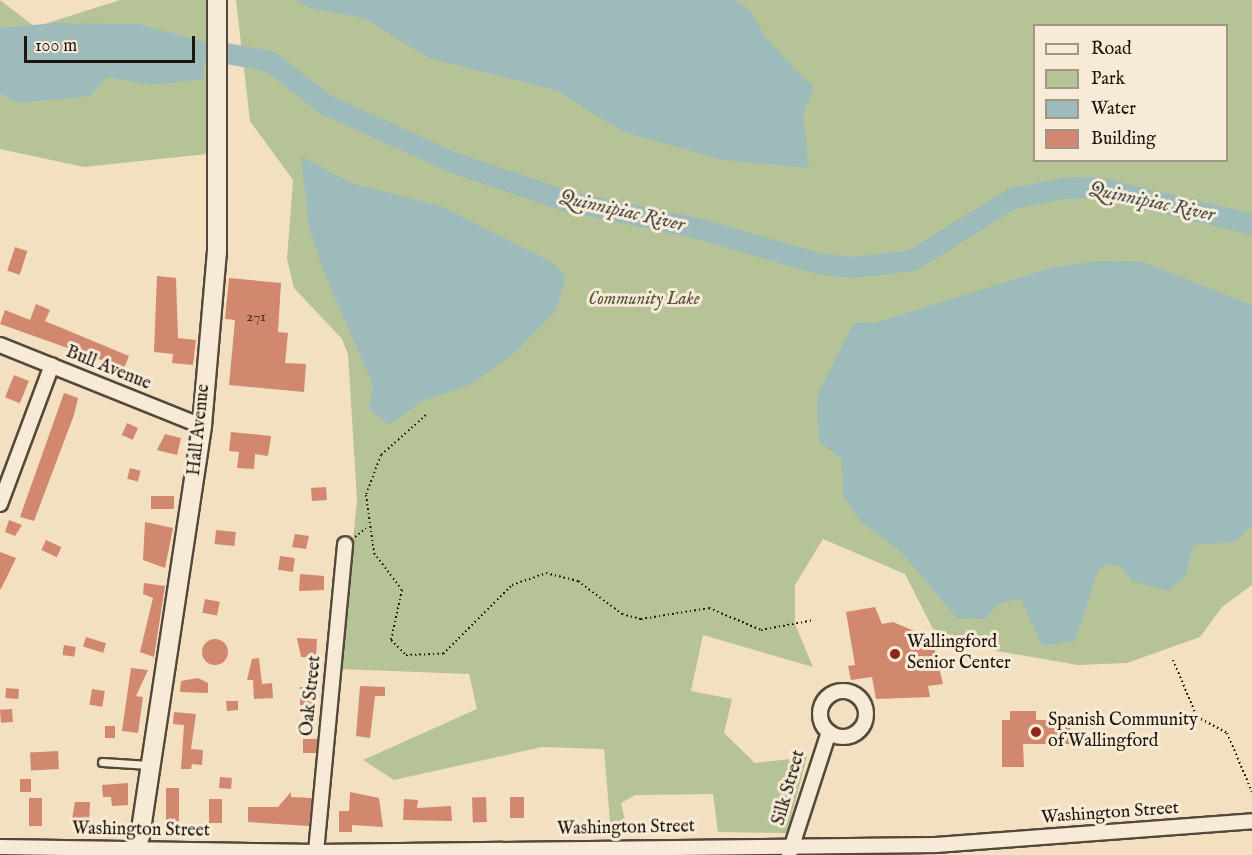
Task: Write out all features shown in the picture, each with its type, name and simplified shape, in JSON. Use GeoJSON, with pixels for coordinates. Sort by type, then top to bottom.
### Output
{"type":"FeatureCollection","features":[{"type":"Feature","properties":{"kind":"main road","name":"Hall Avenue"},"geometry":{"type":"LineString","coordinates":[[133,852],[152,766],[202,426],[217,252],[221,93],[217,0]]}},
{"type":"Feature","properties":{"kind":"street","name":"Bull Avenue"},"geometry":{"type":"LineString","coordinates":[[0,345],[202,426]]}},
{"type":"Feature","properties":{"kind":"street"},"geometry":{"type":"LineString","coordinates":[[0,504],[52,366]]}},
{"type":"Feature","properties":{"kind":"street","name":"Oak Street"},"geometry":{"type":"LineString","coordinates":[[316,852],[345,544]]}},
{"type":"Feature","properties":{"kind":"street","name":"Silk Street"},"geometry":{"type":"LineString","coordinates":[[791,849],[829,732]]}},
{"type":"Feature","properties":{"kind":"street","name":"Washington Street"},"geometry":{"type":"LineString","coordinates":[[0,847],[133,852],[791,849],[936,845],[1252,821]]}},
{"type":"Feature","properties":{"kind":"lane"},"geometry":{"type":"LineString","coordinates":[[102,762],[152,766]]}},
{"type":"Feature","properties":{"kind":"path"},"geometry":{"type":"LineString","coordinates":[[426,415],[391,443],[374,468],[366,495],[366,528],[379,563],[402,590],[391,640],[406,655],[443,654],[512,585],[546,573],[578,581],[622,614],[641,619],[709,608],[761,630],[814,620]]}},
{"type":"Feature","properties":{"kind":"path"},"geometry":{"type":"LineString","coordinates":[[345,544],[366,528]]}},
{"type":"Feature","properties":{"kind":"path"},"geometry":{"type":"LineString","coordinates":[[1173,660],[1197,717],[1227,733],[1252,792]]}},
{"type":"Feature","properties":{"kind":"green space"},"geometry":{"type":"Polygon","coordinates":[[[0,0],[35,27],[120,0],[211,0],[214,131],[207,154],[84,167],[0,149],[0,0]]]}},
{"type":"Feature","properties":{"kind":"green space","name":"Community Lake"},"geometry":{"type":"Polygon","coordinates":[[[236,0],[1252,0],[1252,585],[1222,607],[1200,637],[1127,663],[1078,665],[997,651],[933,629],[905,574],[823,539],[795,585],[795,624],[813,667],[703,635],[691,691],[732,699],[724,733],[755,763],[807,757],[787,833],[718,832],[713,794],[635,795],[621,803],[628,833],[611,834],[604,749],[542,747],[394,780],[363,760],[477,709],[469,674],[340,669],[357,500],[348,354],[342,339],[294,288],[287,259],[293,180],[250,121],[236,0]]]}},
{"type":"Feature","properties":{"kind":"water"},"geometry":{"type":"Polygon","coordinates":[[[296,0],[735,0],[750,10],[766,38],[814,88],[803,113],[809,168],[723,160],[624,132],[556,90],[429,58],[364,18],[310,8],[296,0]]]}},
{"type":"Feature","properties":{"kind":"water"},"geometry":{"type":"Polygon","coordinates":[[[56,23],[138,24],[202,41],[204,79],[152,85],[107,77],[90,96],[18,103],[0,93],[0,28],[56,23]]]}},
{"type":"Feature","properties":{"kind":"water"},"geometry":{"type":"Polygon","coordinates":[[[301,156],[351,183],[443,207],[553,263],[566,276],[556,310],[516,352],[472,384],[422,401],[389,425],[369,409],[373,385],[323,270],[309,227],[301,156]]]}},
{"type":"Feature","properties":{"kind":"water"},"geometry":{"type":"Polygon","coordinates":[[[1097,261],[1143,262],[1252,305],[1252,525],[1236,542],[1193,545],[1186,576],[1169,591],[1134,582],[1119,566],[1107,564],[1098,571],[1075,641],[1042,646],[1021,599],[1000,603],[985,619],[957,618],[901,552],[860,521],[843,495],[842,459],[819,442],[817,396],[854,322],[875,323],[1050,268],[1097,261]]]}},
{"type":"Feature","properties":{"kind":"building"},"geometry":{"type":"Polygon","coordinates":[[[15,247],[27,251],[20,275],[7,271],[15,247]]]}},
{"type":"Feature","properties":{"kind":"building"},"geometry":{"type":"Polygon","coordinates":[[[157,276],[176,278],[178,338],[196,340],[193,365],[172,363],[173,354],[154,352],[157,276]]]}},
{"type":"Feature","properties":{"kind":"building"},"geometry":{"type":"Polygon","coordinates":[[[229,278],[281,283],[278,332],[288,333],[285,363],[306,364],[304,392],[229,385],[235,320],[225,319],[229,278]]]}},
{"type":"Feature","properties":{"kind":"building"},"geometry":{"type":"Polygon","coordinates":[[[36,304],[50,310],[45,321],[129,356],[124,368],[0,324],[5,310],[30,320],[36,304]]]}},
{"type":"Feature","properties":{"kind":"building"},"geometry":{"type":"Polygon","coordinates":[[[14,375],[29,381],[20,403],[5,397],[14,375]]]}},
{"type":"Feature","properties":{"kind":"building"},"geometry":{"type":"Polygon","coordinates":[[[64,393],[78,398],[74,415],[34,521],[20,517],[64,393]]]}},
{"type":"Feature","properties":{"kind":"building"},"geometry":{"type":"Polygon","coordinates":[[[127,423],[138,428],[133,440],[122,435],[127,423]]]}},
{"type":"Feature","properties":{"kind":"building"},"geometry":{"type":"Polygon","coordinates":[[[231,432],[271,436],[268,456],[255,454],[254,469],[237,468],[239,452],[229,451],[231,432]]]}},
{"type":"Feature","properties":{"kind":"building"},"geometry":{"type":"Polygon","coordinates":[[[165,434],[181,438],[177,455],[157,450],[165,434]]]}},
{"type":"Feature","properties":{"kind":"building"},"geometry":{"type":"Polygon","coordinates":[[[130,468],[141,471],[138,481],[127,479],[130,468]]]}},
{"type":"Feature","properties":{"kind":"building"},"geometry":{"type":"Polygon","coordinates":[[[326,487],[327,500],[312,501],[311,488],[326,487]]]}},
{"type":"Feature","properties":{"kind":"building"},"geometry":{"type":"Polygon","coordinates":[[[151,496],[174,496],[174,509],[151,509],[151,496]]]}},
{"type":"Feature","properties":{"kind":"building"},"geometry":{"type":"Polygon","coordinates":[[[9,520],[22,525],[15,536],[5,532],[9,520]]]}},
{"type":"Feature","properties":{"kind":"building"},"geometry":{"type":"Polygon","coordinates":[[[145,522],[173,528],[165,568],[143,560],[145,522]]]}},
{"type":"Feature","properties":{"kind":"building"},"geometry":{"type":"Polygon","coordinates":[[[216,530],[236,532],[234,546],[215,544],[216,530]]]}},
{"type":"Feature","properties":{"kind":"building"},"geometry":{"type":"Polygon","coordinates":[[[295,534],[309,536],[306,549],[292,547],[295,534]]]}},
{"type":"Feature","properties":{"kind":"building"},"geometry":{"type":"Polygon","coordinates":[[[46,540],[61,547],[57,557],[41,550],[46,540]]]}},
{"type":"Feature","properties":{"kind":"building"},"geometry":{"type":"Polygon","coordinates":[[[0,552],[16,558],[1,589],[0,589],[0,552]]]}},
{"type":"Feature","properties":{"kind":"building"},"geometry":{"type":"Polygon","coordinates":[[[280,556],[295,558],[293,572],[278,570],[280,556]]]}},
{"type":"Feature","properties":{"kind":"building"},"geometry":{"type":"Polygon","coordinates":[[[300,574],[324,576],[324,590],[299,591],[300,574]]]}},
{"type":"Feature","properties":{"kind":"building"},"geometry":{"type":"Polygon","coordinates":[[[144,583],[165,586],[154,657],[140,652],[153,598],[143,594],[144,583]]]}},
{"type":"Feature","properties":{"kind":"building"},"geometry":{"type":"Polygon","coordinates":[[[205,599],[220,602],[217,616],[202,613],[205,599]]]}},
{"type":"Feature","properties":{"kind":"building","name":"Wallingford Senior Center"},"geometry":{"type":"Polygon","coordinates":[[[875,607],[882,624],[893,622],[914,631],[916,643],[934,647],[943,684],[928,686],[930,697],[876,699],[872,677],[851,680],[848,666],[855,665],[846,612],[875,607]]]}},
{"type":"Feature","properties":{"kind":"building"},"geometry":{"type":"Polygon","coordinates":[[[86,637],[106,643],[103,653],[83,647],[86,637]]]}},
{"type":"Feature","properties":{"kind":"building"},"geometry":{"type":"Polygon","coordinates":[[[297,638],[317,639],[316,658],[301,657],[297,638]]]}},
{"type":"Feature","properties":{"kind":"building"},"geometry":{"type":"Polygon","coordinates":[[[215,639],[224,643],[228,652],[224,661],[215,665],[206,661],[202,652],[206,643],[215,639]]]}},
{"type":"Feature","properties":{"kind":"building"},"geometry":{"type":"Polygon","coordinates":[[[64,645],[76,647],[74,657],[62,655],[64,645]]]}},
{"type":"Feature","properties":{"kind":"building"},"geometry":{"type":"Polygon","coordinates":[[[259,658],[262,684],[272,683],[273,698],[254,699],[253,680],[247,680],[252,659],[259,658]]]}},
{"type":"Feature","properties":{"kind":"building"},"geometry":{"type":"Polygon","coordinates":[[[131,668],[148,670],[136,696],[143,697],[138,733],[122,731],[131,668]]]}},
{"type":"Feature","properties":{"kind":"building"},"geometry":{"type":"Polygon","coordinates":[[[198,678],[208,683],[208,693],[180,692],[181,681],[198,678]]]}},
{"type":"Feature","properties":{"kind":"building"},"geometry":{"type":"Polygon","coordinates":[[[360,686],[385,687],[385,696],[375,696],[370,738],[356,736],[360,686]]]}},
{"type":"Feature","properties":{"kind":"building"},"geometry":{"type":"Polygon","coordinates":[[[300,687],[314,687],[314,705],[300,705],[300,687]]]}},
{"type":"Feature","properties":{"kind":"building"},"geometry":{"type":"Polygon","coordinates":[[[6,688],[19,689],[18,699],[5,698],[6,688]]]}},
{"type":"Feature","properties":{"kind":"building"},"geometry":{"type":"Polygon","coordinates":[[[92,689],[105,691],[102,707],[89,705],[92,689]]]}},
{"type":"Feature","properties":{"kind":"building"},"geometry":{"type":"Polygon","coordinates":[[[226,701],[238,701],[238,710],[227,711],[226,701]]]}},
{"type":"Feature","properties":{"kind":"building"},"geometry":{"type":"Polygon","coordinates":[[[12,709],[13,722],[1,723],[0,710],[12,709]]]}},
{"type":"Feature","properties":{"kind":"building","name":"Spanish Community of Wallingford"},"geometry":{"type":"Polygon","coordinates":[[[1010,711],[1036,711],[1036,720],[1070,720],[1070,744],[1023,744],[1024,767],[1002,767],[1002,720],[1010,720],[1010,711]]]}},
{"type":"Feature","properties":{"kind":"building"},"geometry":{"type":"Polygon","coordinates":[[[174,712],[196,714],[191,749],[203,750],[202,765],[192,764],[191,769],[181,769],[184,725],[173,724],[174,712]]]}},
{"type":"Feature","properties":{"kind":"building"},"geometry":{"type":"Polygon","coordinates":[[[105,726],[115,726],[115,738],[105,738],[105,726]]]}},
{"type":"Feature","properties":{"kind":"building"},"geometry":{"type":"Polygon","coordinates":[[[303,739],[318,739],[318,753],[303,753],[303,739]]]}},
{"type":"Feature","properties":{"kind":"building"},"geometry":{"type":"Polygon","coordinates":[[[58,751],[59,769],[31,770],[30,752],[58,751]]]}},
{"type":"Feature","properties":{"kind":"building"},"geometry":{"type":"Polygon","coordinates":[[[220,777],[232,778],[231,789],[219,788],[220,777]]]}},
{"type":"Feature","properties":{"kind":"building"},"geometry":{"type":"Polygon","coordinates":[[[20,779],[31,779],[31,792],[20,792],[20,779]]]}},
{"type":"Feature","properties":{"kind":"building"},"geometry":{"type":"Polygon","coordinates":[[[128,783],[128,805],[112,806],[111,797],[103,797],[102,785],[128,783]]]}},
{"type":"Feature","properties":{"kind":"building"},"geometry":{"type":"Polygon","coordinates":[[[166,788],[179,788],[179,835],[166,835],[166,788]]]}},
{"type":"Feature","properties":{"kind":"building"},"geometry":{"type":"Polygon","coordinates":[[[291,792],[291,797],[312,798],[309,826],[248,822],[248,807],[278,807],[291,792]]]}},
{"type":"Feature","properties":{"kind":"building"},"geometry":{"type":"Polygon","coordinates":[[[350,792],[379,798],[383,827],[352,825],[352,832],[339,832],[339,811],[349,811],[350,792]]]}},
{"type":"Feature","properties":{"kind":"building"},"geometry":{"type":"Polygon","coordinates":[[[472,797],[486,797],[487,822],[473,822],[472,797]]]}},
{"type":"Feature","properties":{"kind":"building"},"geometry":{"type":"Polygon","coordinates":[[[510,797],[524,797],[524,818],[510,818],[510,797]]]}},
{"type":"Feature","properties":{"kind":"building"},"geometry":{"type":"Polygon","coordinates":[[[29,798],[42,798],[42,826],[29,826],[29,798]]]}},
{"type":"Feature","properties":{"kind":"building"},"geometry":{"type":"Polygon","coordinates":[[[209,799],[222,799],[222,823],[209,823],[209,799]]]}},
{"type":"Feature","properties":{"kind":"building"},"geometry":{"type":"Polygon","coordinates":[[[404,799],[418,800],[417,808],[451,806],[452,821],[403,820],[404,799]]]}},
{"type":"Feature","properties":{"kind":"building"},"geometry":{"type":"Polygon","coordinates":[[[75,802],[90,802],[89,825],[71,825],[75,802]]]}},
{"type":"Feature","properties":{"kind":"waterway","name":"Quinnipiac River"},"geometry":{"type":"LineString","coordinates":[[176,55],[215,51],[270,61],[325,104],[452,162],[564,200],[697,228],[818,263],[853,267],[912,260],[1012,198],[1064,188],[1096,187],[1252,224]]}},
{"type":"Feature","properties":{"kind":"place","name":"Wallingford Senior Center"},"geometry":{"type":"Point","coordinates":[895,654]}},
{"type":"Feature","properties":{"kind":"place","name":"Spanish Community of Wallingford"},"geometry":{"type":"Point","coordinates":[1036,732]}}]}
